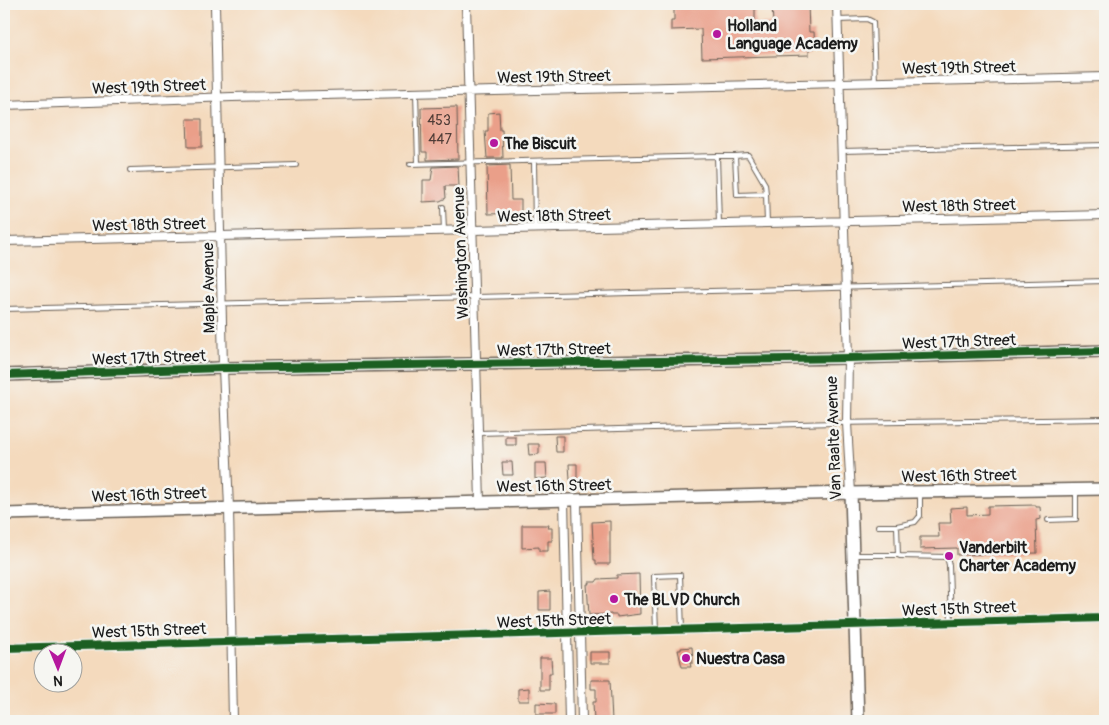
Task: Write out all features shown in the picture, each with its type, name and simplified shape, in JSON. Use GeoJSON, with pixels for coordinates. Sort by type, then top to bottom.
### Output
{"type":"FeatureCollection","features":[{"type":"Feature","properties":{"kind":"street","name":"Maple Avenue"},"geometry":{"type":"LineString","coordinates":[[215,4],[223,368],[229,508],[232,721]]}},
{"type":"Feature","properties":{"kind":"street","name":"Washington Avenue"},"geometry":{"type":"LineString","coordinates":[[466,4],[474,230],[480,502]]}},
{"type":"Feature","properties":{"kind":"street","name":"Van Raalte Avenue"},"geometry":{"type":"LineString","coordinates":[[837,4],[842,151],[842,222],[848,358],[847,423],[856,624],[858,721]]}},
{"type":"Feature","properties":{"kind":"street","name":"West 19th Street"},"geometry":{"type":"LineString","coordinates":[[4,106],[470,91],[1105,77]]}},
{"type":"Feature","properties":{"kind":"street","name":"West 18th Street"},"geometry":{"type":"LineString","coordinates":[[4,241],[1105,215]]}},
{"type":"Feature","properties":{"kind":"street","name":"West 17th Street"},"geometry":{"type":"LineString","coordinates":[[4,375],[223,368],[848,358],[1105,351]]}},
{"type":"Feature","properties":{"kind":"street","name":"West 16th Street"},"geometry":{"type":"LineString","coordinates":[[4,514],[851,493],[1105,489]]}},
{"type":"Feature","properties":{"kind":"street"},"geometry":{"type":"LineString","coordinates":[[564,501],[569,721]]}},
{"type":"Feature","properties":{"kind":"street"},"geometry":{"type":"LineString","coordinates":[[577,501],[582,721]]}},
{"type":"Feature","properties":{"kind":"street","name":"West 15th Street"},"geometry":{"type":"LineString","coordinates":[[4,648],[1105,618]]}},
{"type":"Feature","properties":{"kind":"lane"},"geometry":{"type":"LineString","coordinates":[[838,20],[867,19],[873,22],[876,82]]}},
{"type":"Feature","properties":{"kind":"lane"},"geometry":{"type":"LineString","coordinates":[[416,93],[418,164]]}},
{"type":"Feature","properties":{"kind":"lane"},"geometry":{"type":"LineString","coordinates":[[842,151],[1105,145]]}},
{"type":"Feature","properties":{"kind":"lane"},"geometry":{"type":"LineString","coordinates":[[410,164],[748,155],[765,184],[767,223]]}},
{"type":"Feature","properties":{"kind":"lane"},"geometry":{"type":"LineString","coordinates":[[717,156],[719,224]]}},
{"type":"Feature","properties":{"kind":"lane"},"geometry":{"type":"LineString","coordinates":[[735,156],[737,195],[766,194]]}},
{"type":"Feature","properties":{"kind":"lane"},"geometry":{"type":"LineString","coordinates":[[534,161],[535,229]]}},
{"type":"Feature","properties":{"kind":"lane"},"geometry":{"type":"LineString","coordinates":[[130,170],[296,165]]}},
{"type":"Feature","properties":{"kind":"lane"},"geometry":{"type":"LineString","coordinates":[[443,207],[444,231]]}},
{"type":"Feature","properties":{"kind":"lane"},"geometry":{"type":"LineString","coordinates":[[4,309],[1105,281]]}},
{"type":"Feature","properties":{"kind":"lane"},"geometry":{"type":"LineString","coordinates":[[478,433],[847,423],[1105,419]]}},
{"type":"Feature","properties":{"kind":"lane"},"geometry":{"type":"LineString","coordinates":[[1048,520],[1076,519],[1076,489]]}},
{"type":"Feature","properties":{"kind":"lane"},"geometry":{"type":"LineString","coordinates":[[878,526],[897,526],[915,522],[920,516],[920,492]]}},
{"type":"Feature","properties":{"kind":"lane"},"geometry":{"type":"LineString","coordinates":[[897,526],[898,554]]}},
{"type":"Feature","properties":{"kind":"lane"},"geometry":{"type":"LineString","coordinates":[[853,555],[898,554],[900,556],[947,557],[950,565],[951,622]]}},
{"type":"Feature","properties":{"kind":"lane"},"geometry":{"type":"LineString","coordinates":[[656,631],[654,576],[680,575],[682,630]]}},
{"type":"Feature","properties":{"kind":"building"},"geometry":{"type":"Polygon","coordinates":[[[674,4],[755,4],[755,24],[773,24],[772,4],[808,4],[809,32],[814,32],[815,48],[809,48],[809,55],[702,58],[701,29],[671,30],[671,21],[674,21],[674,4]]]}},
{"type":"Feature","properties":{"kind":"building"},"geometry":{"type":"Polygon","coordinates":[[[457,107],[458,159],[427,160],[427,152],[422,152],[421,108],[457,107]]]}},
{"type":"Feature","properties":{"kind":"building"},"geometry":{"type":"Polygon","coordinates":[[[499,112],[503,158],[487,158],[485,131],[488,131],[488,113],[499,112]]]}},
{"type":"Feature","properties":{"kind":"building"},"geometry":{"type":"Polygon","coordinates":[[[187,119],[202,119],[202,147],[188,147],[187,119]]]}},
{"type":"Feature","properties":{"kind":"building"},"geometry":{"type":"Polygon","coordinates":[[[510,165],[511,200],[521,200],[521,213],[488,214],[487,166],[510,165]]]}},
{"type":"Feature","properties":{"kind":"building"},"geometry":{"type":"Polygon","coordinates":[[[458,166],[459,186],[445,186],[446,198],[440,201],[423,202],[423,180],[431,180],[433,167],[458,166]]]}},
{"type":"Feature","properties":{"kind":"building"},"geometry":{"type":"Polygon","coordinates":[[[555,436],[563,436],[563,452],[556,452],[555,436]]]}},
{"type":"Feature","properties":{"kind":"building"},"geometry":{"type":"Polygon","coordinates":[[[506,437],[516,437],[516,445],[506,445],[506,437]]]}},
{"type":"Feature","properties":{"kind":"building"},"geometry":{"type":"Polygon","coordinates":[[[528,444],[539,444],[539,454],[529,455],[528,444]]]}},
{"type":"Feature","properties":{"kind":"building"},"geometry":{"type":"Polygon","coordinates":[[[502,462],[512,462],[513,475],[503,475],[502,462]]]}},
{"type":"Feature","properties":{"kind":"building"},"geometry":{"type":"Polygon","coordinates":[[[535,463],[546,463],[547,478],[535,479],[535,463]]]}},
{"type":"Feature","properties":{"kind":"building"},"geometry":{"type":"Polygon","coordinates":[[[569,464],[577,464],[577,480],[570,480],[569,464]]]}},
{"type":"Feature","properties":{"kind":"building"},"geometry":{"type":"Polygon","coordinates":[[[1036,505],[1036,507],[1040,507],[1041,519],[1036,520],[1037,553],[957,555],[957,548],[920,549],[920,537],[939,537],[938,523],[951,523],[950,508],[967,507],[967,515],[988,514],[988,506],[1036,505]]]}},
{"type":"Feature","properties":{"kind":"building"},"geometry":{"type":"Polygon","coordinates":[[[610,521],[610,564],[596,564],[596,560],[594,560],[592,522],[610,521]]]}},
{"type":"Feature","properties":{"kind":"building"},"geometry":{"type":"Polygon","coordinates":[[[522,525],[549,525],[548,528],[552,528],[552,541],[548,541],[548,551],[539,551],[539,547],[522,548],[522,525]]]}},
{"type":"Feature","properties":{"kind":"building","name":"The BLVD Church"},"geometry":{"type":"Polygon","coordinates":[[[639,574],[640,614],[617,617],[617,615],[611,614],[589,615],[587,584],[590,584],[589,582],[596,582],[598,579],[617,578],[617,575],[639,574]]]}},
{"type":"Feature","properties":{"kind":"building"},"geometry":{"type":"Polygon","coordinates":[[[550,591],[550,610],[539,610],[539,592],[550,591]]]}},
{"type":"Feature","properties":{"kind":"building","name":"Nuestra Casa"},"geometry":{"type":"Polygon","coordinates":[[[692,647],[693,663],[690,663],[691,667],[682,667],[678,650],[692,647]]]}},
{"type":"Feature","properties":{"kind":"building"},"geometry":{"type":"Polygon","coordinates":[[[590,652],[610,652],[610,663],[590,663],[590,652]]]}},
{"type":"Feature","properties":{"kind":"building"},"geometry":{"type":"Polygon","coordinates":[[[540,658],[551,658],[552,673],[549,673],[549,690],[540,690],[540,658]]]}},
{"type":"Feature","properties":{"kind":"building"},"geometry":{"type":"Polygon","coordinates":[[[591,680],[610,680],[612,721],[594,721],[593,702],[596,702],[596,689],[591,689],[591,680]]]}},
{"type":"Feature","properties":{"kind":"building"},"geometry":{"type":"Polygon","coordinates":[[[529,688],[529,701],[518,701],[518,689],[529,688]]]}},
{"type":"Feature","properties":{"kind":"building"},"geometry":{"type":"Polygon","coordinates":[[[536,703],[555,704],[555,714],[536,714],[536,703]]]}},
{"type":"Feature","properties":{"kind":"cycle path"},"geometry":{"type":"LineString","coordinates":[[4,375],[223,368],[848,358],[1105,351]]}},
{"type":"Feature","properties":{"kind":"cycle path"},"geometry":{"type":"LineString","coordinates":[[4,648],[1105,618]]}},
{"type":"Feature","properties":{"kind":"place","name":"Holland Language Academy"},"geometry":{"type":"Point","coordinates":[717,34]}},
{"type":"Feature","properties":{"kind":"place","name":"The Biscuit"},"geometry":{"type":"Point","coordinates":[494,143]}},
{"type":"Feature","properties":{"kind":"place","name":"Vanderbilt Charter Academy"},"geometry":{"type":"Point","coordinates":[949,556]}},
{"type":"Feature","properties":{"kind":"place","name":"The BLVD Church"},"geometry":{"type":"Point","coordinates":[614,599]}},
{"type":"Feature","properties":{"kind":"place","name":"Nuestra Casa"},"geometry":{"type":"Point","coordinates":[686,658]}}]}
